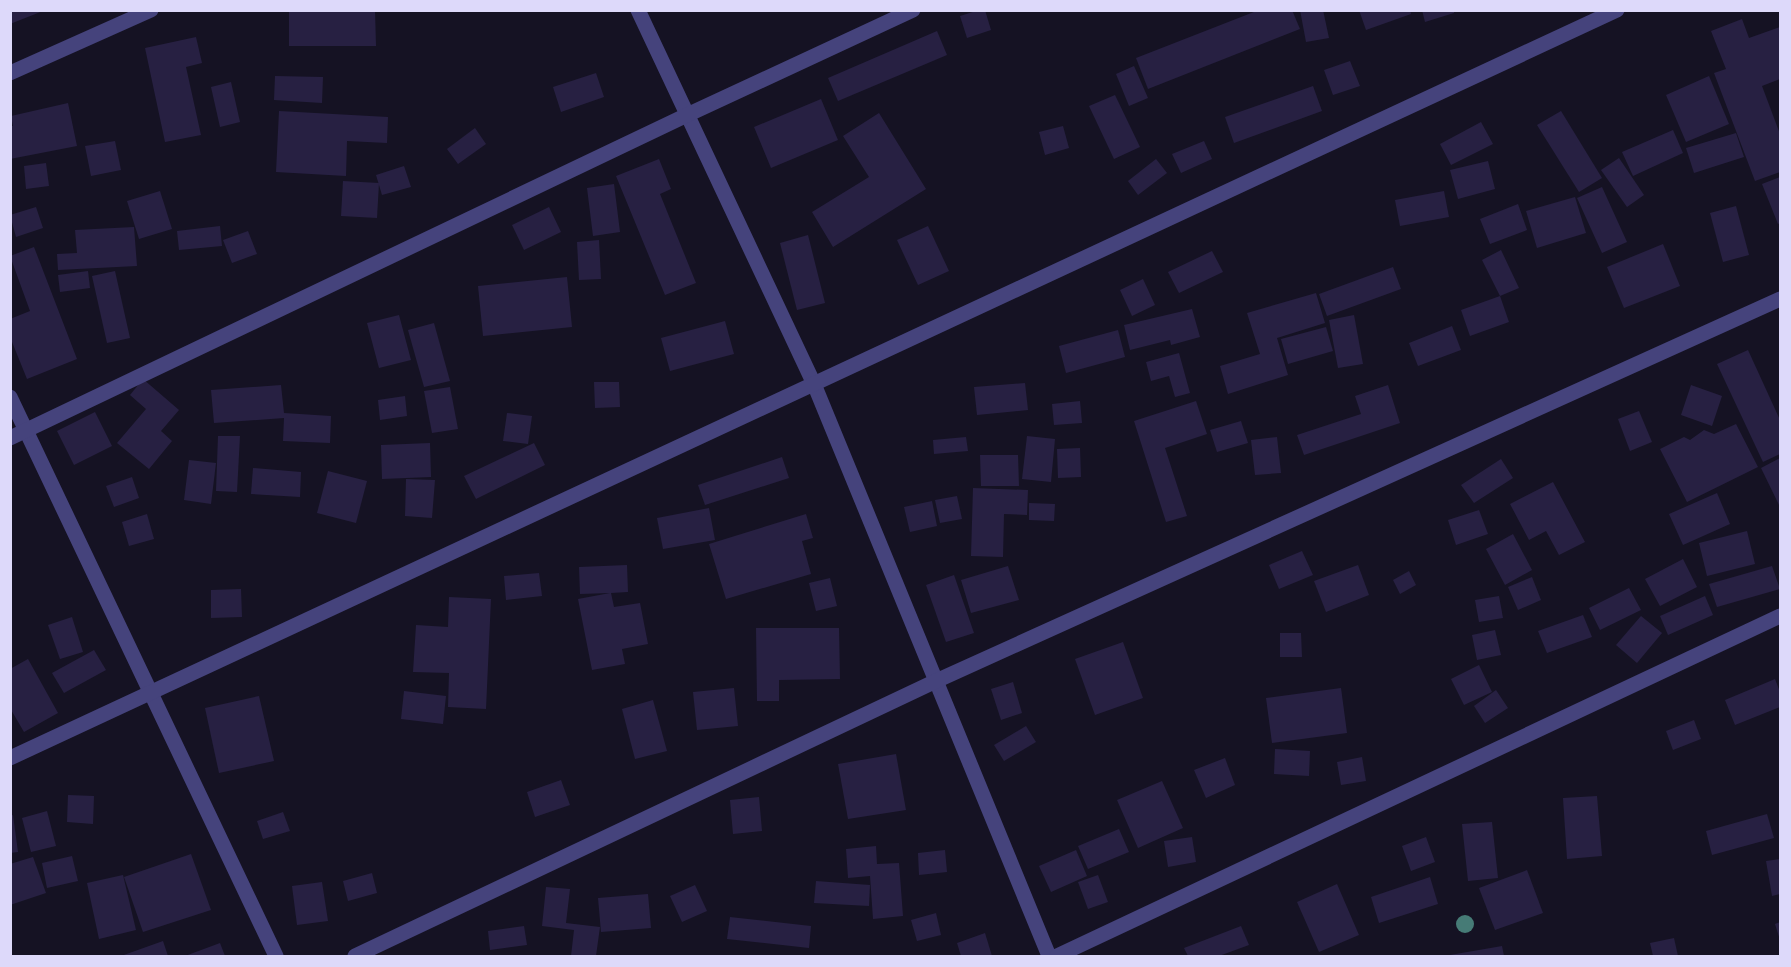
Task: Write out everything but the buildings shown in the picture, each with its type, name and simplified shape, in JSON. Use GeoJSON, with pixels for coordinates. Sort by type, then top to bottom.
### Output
{"type":"FeatureCollection","features":[{"type":"Feature","properties":{"kind":"street"},"geometry":{"type":"LineString","coordinates":[[10,73],[151,10]]}},
{"type":"Feature","properties":{"kind":"street"},"geometry":{"type":"LineString","coordinates":[[638,10],[814,384],[1049,957]]}},
{"type":"Feature","properties":{"kind":"street"},"geometry":{"type":"LineString","coordinates":[[10,438],[27,432],[687,115],[913,10]]}},
{"type":"Feature","properties":{"kind":"street"},"geometry":{"type":"LineString","coordinates":[[10,758],[1617,10]]}},
{"type":"Feature","properties":{"kind":"street"},"geometry":{"type":"LineString","coordinates":[[355,957],[936,681],[1780,299]]}},
{"type":"Feature","properties":{"kind":"street"},"geometry":{"type":"LineString","coordinates":[[10,397],[276,957]]}},
{"type":"Feature","properties":{"kind":"street"},"geometry":{"type":"LineString","coordinates":[[1057,957],[1780,616]]}}]}
